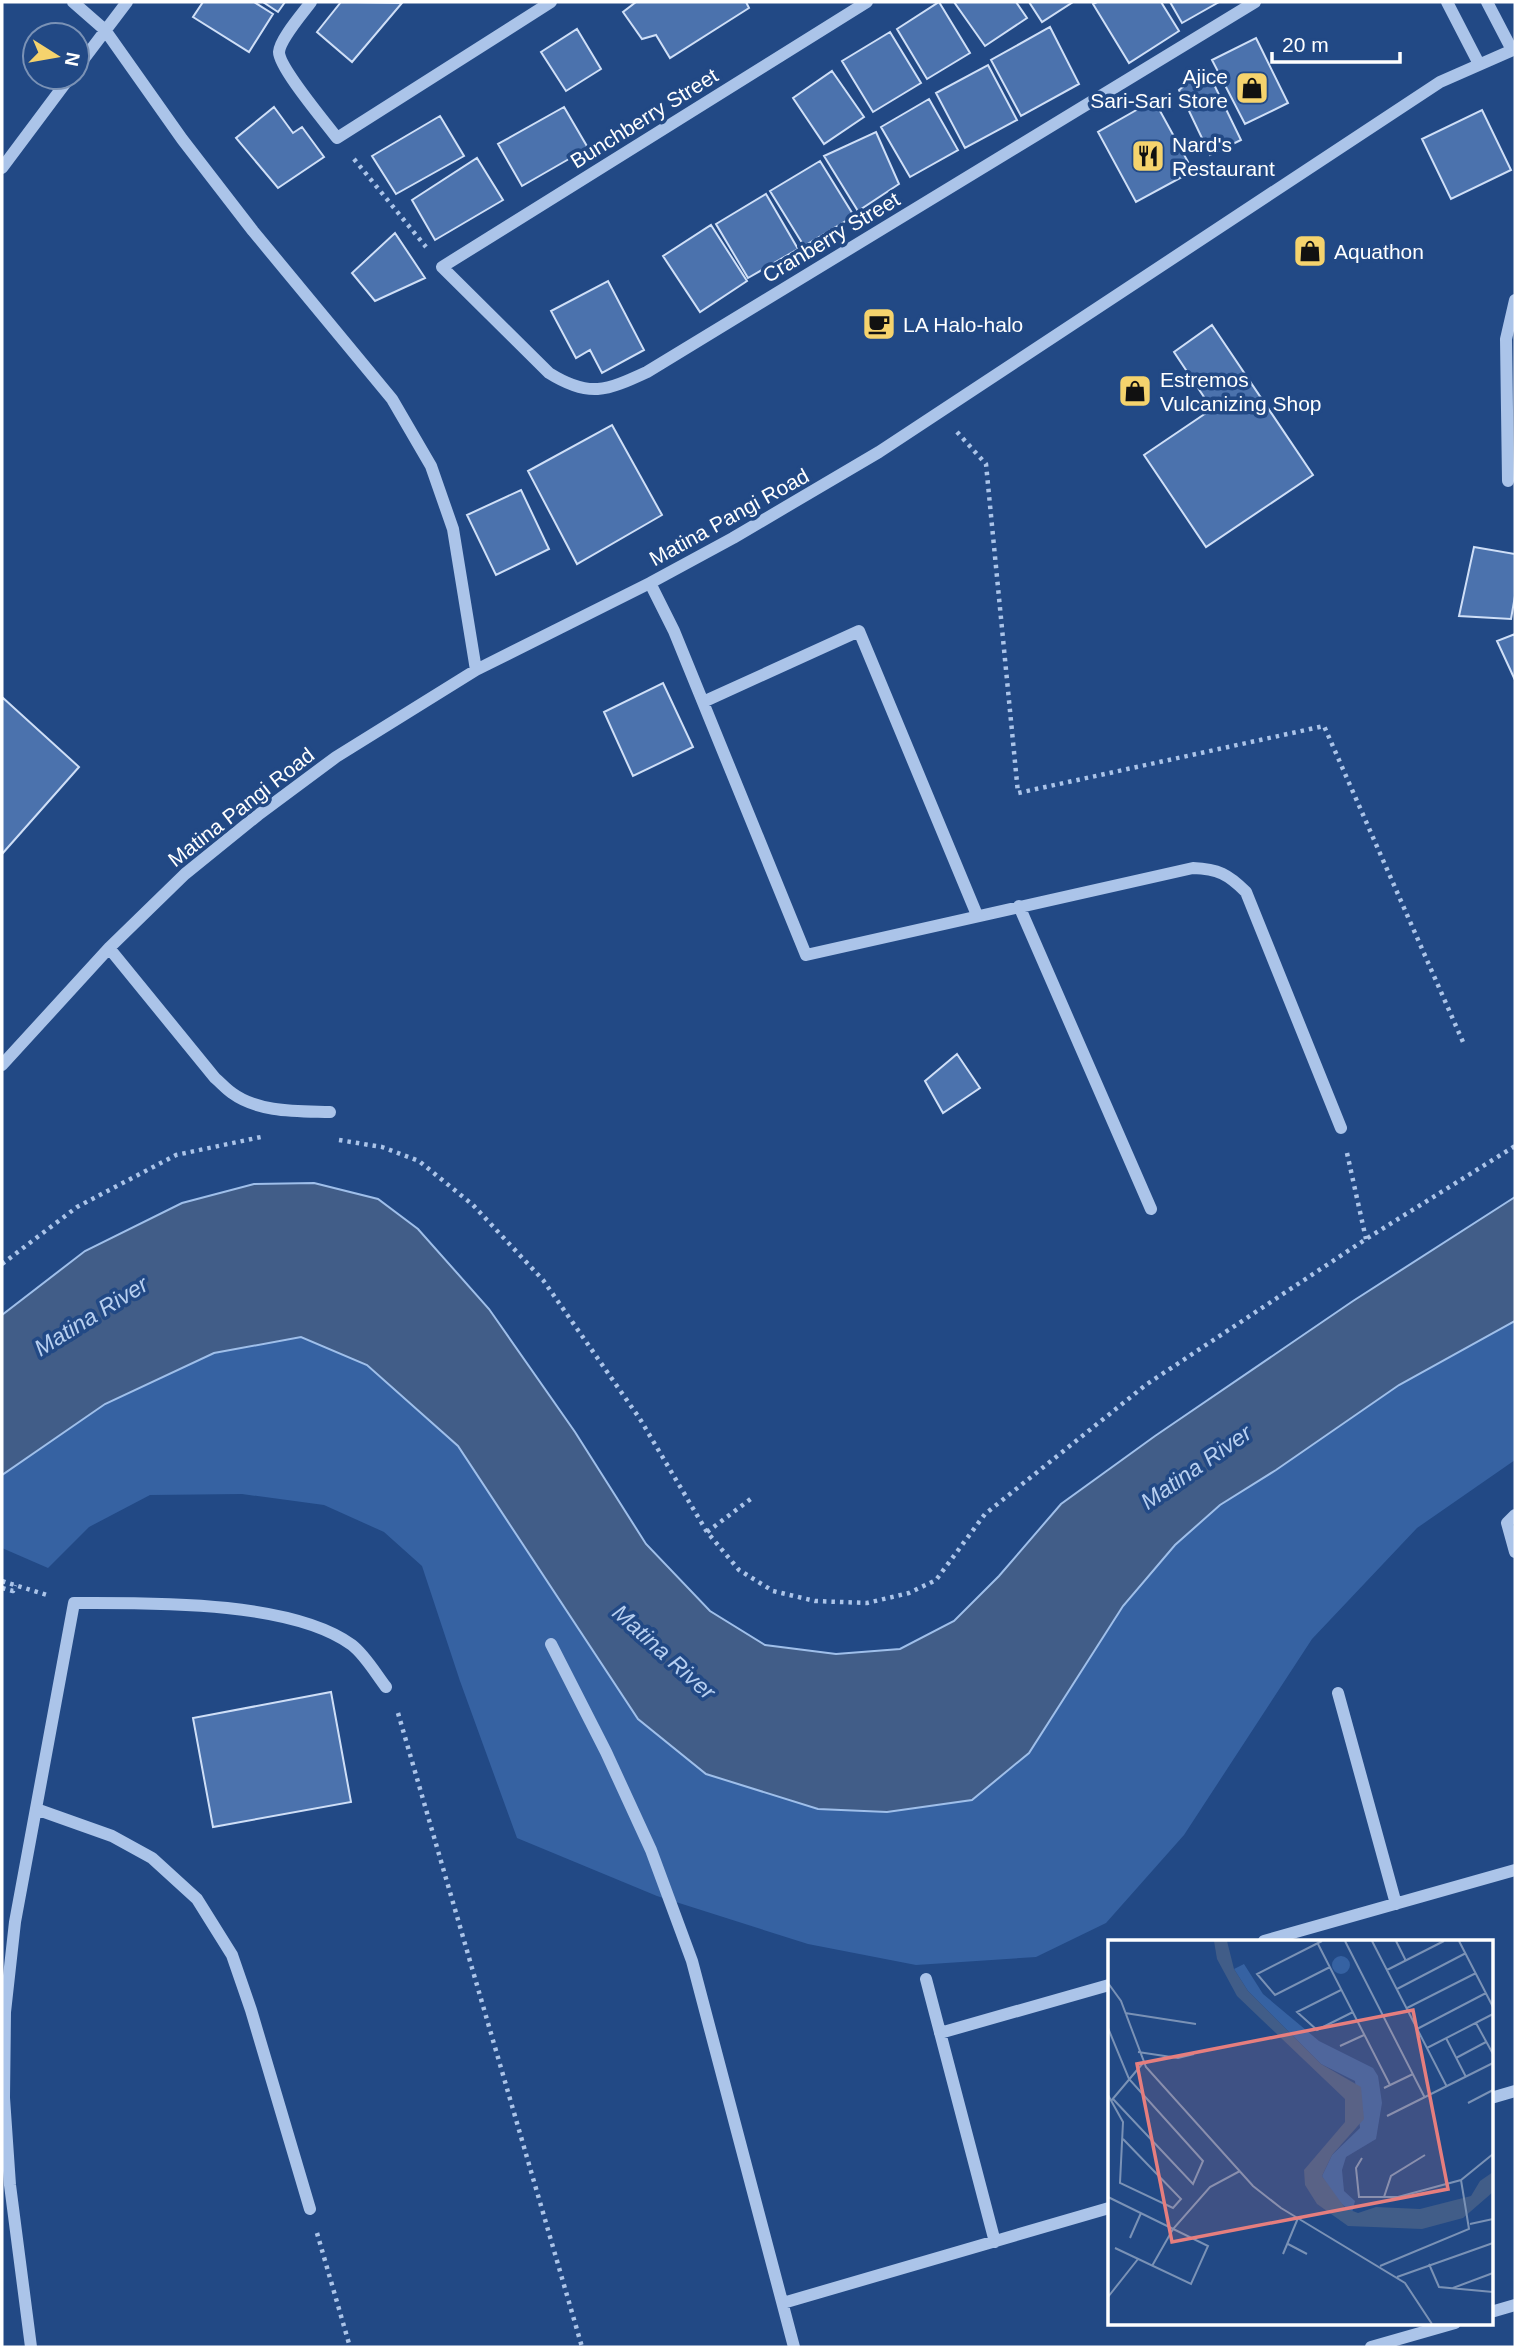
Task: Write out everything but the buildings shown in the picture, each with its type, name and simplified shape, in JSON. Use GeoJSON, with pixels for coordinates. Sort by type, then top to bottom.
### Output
{"type":"FeatureCollection","features":[{"type":"Feature","properties":{"kind":"street"},"geometry":{"type":"LineString","coordinates":[[73,2],[105,30],[182,139],[253,231],[392,399],[431,466],[453,528],[476,670]]}},
{"type":"Feature","properties":{"kind":"street"},"geometry":{"type":"LineString","coordinates":[[91,49],[127,2]]}},
{"type":"Feature","properties":{"kind":"street"},"geometry":{"type":"LineString","coordinates":[[312,2],[282,43],[279,53],[286,71],[337,138],[551,2]]}},
{"type":"Feature","properties":{"kind":"street","name":"Bunchberry Street"},"geometry":{"type":"LineString","coordinates":[[442,267],[867,2]]}},
{"type":"Feature","properties":{"kind":"street","name":"Cranberry Street"},"geometry":{"type":"LineString","coordinates":[[442,267],[549,373],[570,386],[590,390],[618,386],[647,372],[1255,2]]}},
{"type":"Feature","properties":{"kind":"street"},"geometry":{"type":"LineString","coordinates":[[1447,2],[1479,64]]}},
{"type":"Feature","properties":{"kind":"street"},"geometry":{"type":"LineString","coordinates":[[1487,2],[1514,49]]}},
{"type":"Feature","properties":{"kind":"street","name":"Matina Pangi Road"},"geometry":{"type":"LineString","coordinates":[[2,1065],[110,948],[186,874],[258,815],[336,757],[476,670],[650,583],[811,494],[941,413],[1440,82],[1514,49]]}},
{"type":"Feature","properties":{"kind":"street"},"geometry":{"type":"LineString","coordinates":[[2,168],[60,91]]}},
{"type":"Feature","properties":{"kind":"street"},"geometry":{"type":"LineString","coordinates":[[1508,481],[1506,340],[1515,300]]}},
{"type":"Feature","properties":{"kind":"street"},"geometry":{"type":"LineString","coordinates":[[650,583],[674,631],[806,955],[1193,868],[1213,869],[1233,878],[1246,892],[1341,1128]]}},
{"type":"Feature","properties":{"kind":"street"},"geometry":{"type":"LineString","coordinates":[[703,702],[859,631],[977,915]]}},
{"type":"Feature","properties":{"kind":"street"},"geometry":{"type":"LineString","coordinates":[[1019,906],[1151,1209]]}},
{"type":"Feature","properties":{"kind":"street"},"geometry":{"type":"LineString","coordinates":[[110,948],[215,1078],[232,1094],[255,1104],[282,1110],[330,1112]]}},
{"type":"Feature","properties":{"kind":"street"},"geometry":{"type":"LineString","coordinates":[[1515,1515],[1507,1523],[1515,1552]]}},
{"type":"Feature","properties":{"kind":"street"},"geometry":{"type":"LineString","coordinates":[[31,2347],[10,2185],[4,2098],[5,2012],[15,1922],[74,1603],[216,1607],[319,1626],[354,1646],[386,1687]]}},
{"type":"Feature","properties":{"kind":"street"},"geometry":{"type":"LineString","coordinates":[[551,1644],[606,1752],[651,1850],[692,1961],[794,2347]]}},
{"type":"Feature","properties":{"kind":"street"},"geometry":{"type":"LineString","coordinates":[[1338,1693],[1396,1904]]}},
{"type":"Feature","properties":{"kind":"street"},"geometry":{"type":"LineString","coordinates":[[36,1809],[112,1836],[152,1858],[197,1899],[232,1955],[310,2209]]}},
{"type":"Feature","properties":{"kind":"street"},"geometry":{"type":"LineString","coordinates":[[1268,1940],[1515,1870]]}},
{"type":"Feature","properties":{"kind":"street"},"geometry":{"type":"LineString","coordinates":[[926,1979],[995,2242]]}},
{"type":"Feature","properties":{"kind":"street"},"geometry":{"type":"LineString","coordinates":[[940,2034],[1108,1985]]}},
{"type":"Feature","properties":{"kind":"street"},"geometry":{"type":"LineString","coordinates":[[1492,2098],[1515,2091]]}},
{"type":"Feature","properties":{"kind":"street"},"geometry":{"type":"LineString","coordinates":[[783,2303],[1108,2208]]}},
{"type":"Feature","properties":{"kind":"street"},"geometry":{"type":"LineString","coordinates":[[1492,2312],[1515,2305]]}},
{"type":"Feature","properties":{"kind":"street"},"geometry":{"type":"LineString","coordinates":[[1371,2347],[1452,2324]]}},
{"type":"Feature","properties":{"kind":"path"},"geometry":{"type":"LineString","coordinates":[[337,138],[442,267]]}},
{"type":"Feature","properties":{"kind":"path"},"geometry":{"type":"LineString","coordinates":[[941,413],[986,464],[1018,793],[1324,726],[1463,1042]]}},
{"type":"Feature","properties":{"kind":"path"},"geometry":{"type":"LineString","coordinates":[[1341,1128],[1366,1239]]}},
{"type":"Feature","properties":{"kind":"path"},"geometry":{"type":"LineString","coordinates":[[2,1264],[77,1207],[176,1156],[264,1136]]}},
{"type":"Feature","properties":{"kind":"path"},"geometry":{"type":"LineString","coordinates":[[328,1138],[382,1147],[419,1161],[472,1205],[543,1280],[640,1419],[707,1532],[739,1570],[772,1591],[815,1601],[867,1603],[909,1593],[936,1580],[985,1514],[1137,1392],[1366,1239],[1515,1146]]}},
{"type":"Feature","properties":{"kind":"path"},"geometry":{"type":"LineString","coordinates":[[707,1532],[752,1498]]}},
{"type":"Feature","properties":{"kind":"path"},"geometry":{"type":"LineString","coordinates":[[2,1581],[15,1585],[13,1591],[2,1588]]}},
{"type":"Feature","properties":{"kind":"path"},"geometry":{"type":"LineString","coordinates":[[386,1687],[403,1724],[582,2347]]}},
{"type":"Feature","properties":{"kind":"path"},"geometry":{"type":"LineString","coordinates":[[310,2209],[350,2347]]}},
{"type":"Feature","properties":{"kind":"shaded area"},"geometry":{"type":"Polygon","coordinates":[[[1515,1321],[1515,1460],[1417,1528],[1312,1639],[1184,1835],[1106,1923],[1036,1957],[916,1965],[808,1944],[657,1896],[517,1838],[422,1566],[384,1532],[324,1505],[242,1494],[150,1495],[89,1527],[48,1568],[2,1548],[2,1475],[5,1472],[105,1404],[214,1353],[300,1337],[367,1365],[458,1446],[638,1719],[887,1812],[972,1800],[1029,1753],[1123,1606],[1176,1545],[1220,1505],[1276,1470],[1399,1385],[1515,1321]]]}},
{"type":"Feature","properties":{"kind":"water","name":"Matina River"},"geometry":{"type":"Polygon","coordinates":[[[314,1183],[378,1199],[418,1229],[489,1309],[575,1432],[646,1544],[710,1611],[765,1645],[836,1654],[900,1649],[954,1621],[999,1576],[1061,1504],[1155,1436],[1353,1301],[1515,1197],[1515,1321],[1399,1385],[1276,1470],[1220,1505],[1175,1545],[1123,1606],[1029,1753],[972,1800],[887,1812],[818,1809],[706,1774],[638,1719],[458,1446],[367,1365],[301,1337],[214,1353],[105,1404],[2,1475],[2,1315],[85,1251],[182,1203],[254,1184],[314,1183]]]}},
{"type":"Feature","properties":{"kind":"place","name":"Ajice Sari-Sari Store"},"geometry":{"type":"Point","coordinates":[1252,88]}},
{"type":"Feature","properties":{"kind":"place","name":"Nard's Restaurant"},"geometry":{"type":"Point","coordinates":[1148,156]}},
{"type":"Feature","properties":{"kind":"place","name":"Aquathon"},"geometry":{"type":"Point","coordinates":[1310,251]}},
{"type":"Feature","properties":{"kind":"place","name":"LA Halo-halo"},"geometry":{"type":"Point","coordinates":[879,324]}},
{"type":"Feature","properties":{"kind":"place","name":"Estremos Vulcanizing Shop"},"geometry":{"type":"Point","coordinates":[1135,391]}}]}
